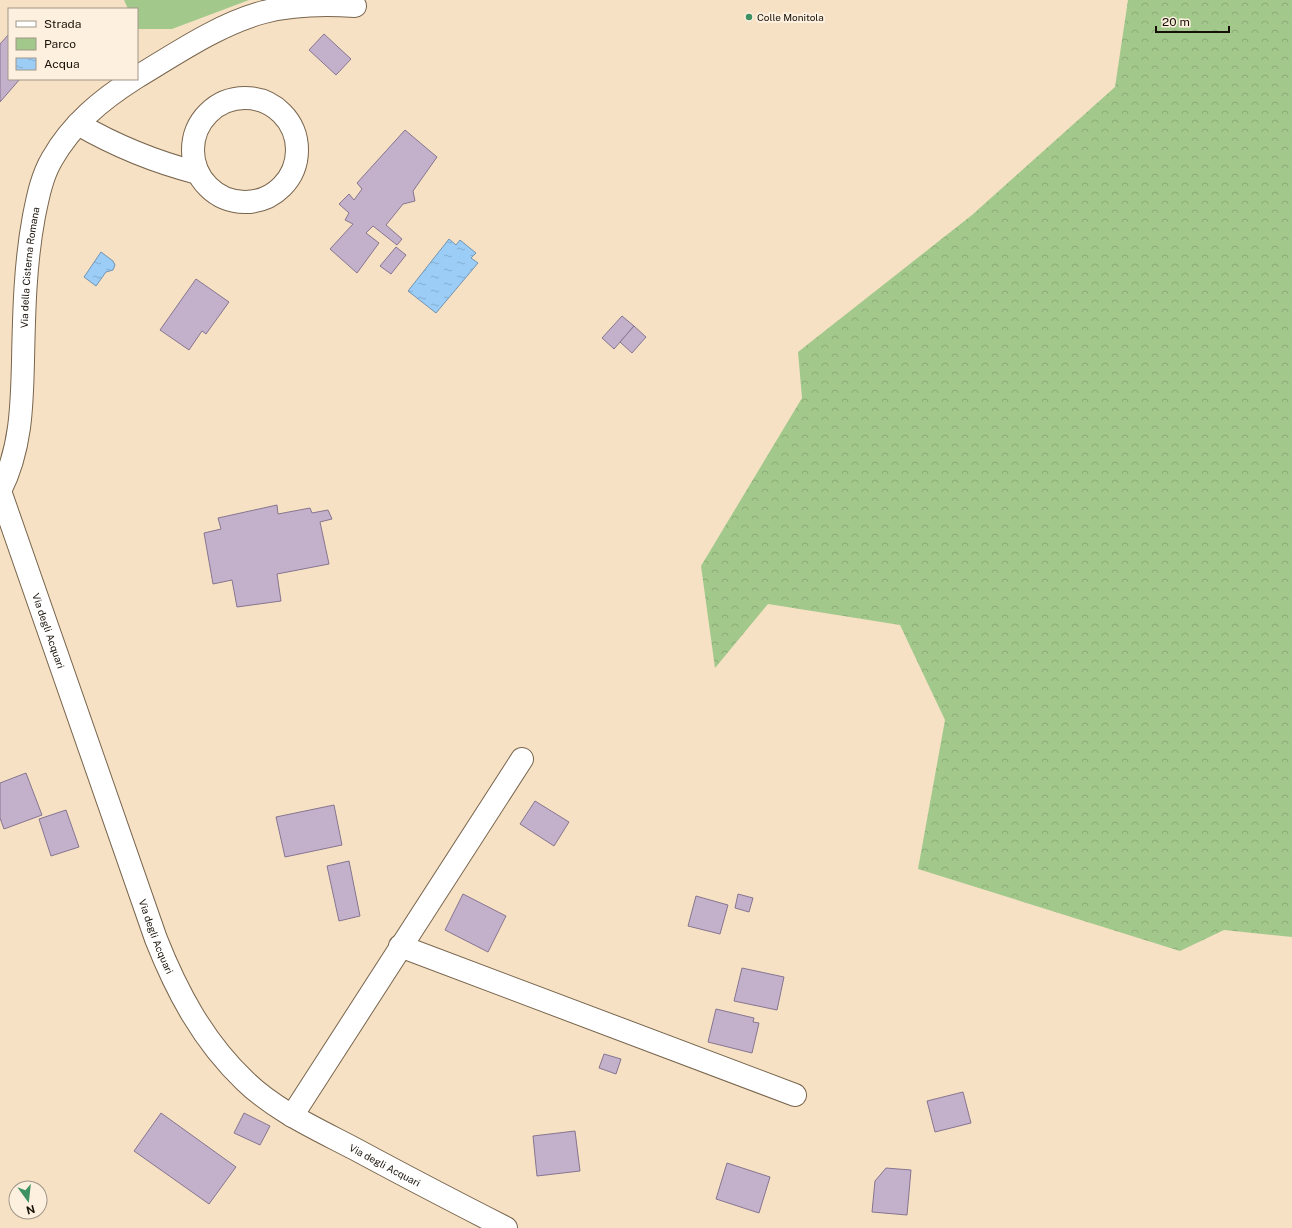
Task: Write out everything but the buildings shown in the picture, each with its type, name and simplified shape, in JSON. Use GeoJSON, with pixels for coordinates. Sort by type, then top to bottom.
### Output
{"type":"FeatureCollection","features":[{"type":"Feature","properties":{"kind":"street"},"geometry":{"type":"LineString","coordinates":[[138,76],[215,32],[252,16],[280,8],[320,4],[355,6]]}},
{"type":"Feature","properties":{"kind":"street","name":"Via della Cisterna Romana"},"geometry":{"type":"LineString","coordinates":[[0,491],[15,451],[22,414],[26,272],[39,194],[52,159],[78,124],[108,96],[132,80]]}},
{"type":"Feature","properties":{"kind":"street"},"geometry":{"type":"LineString","coordinates":[[78,124],[108,142],[130,151],[160,163],[198,173],[208,187],[222,197],[238,202],[255,201],[272,195],[284,184],[293,169],[297,152],[294,135],[287,120],[275,108],[259,100],[242,99],[226,102],[211,111],[200,124],[196,134],[193,157],[198,173]]}},
{"type":"Feature","properties":{"kind":"street","name":"Via degli Acquari"},"geometry":{"type":"LineString","coordinates":[[0,491],[156,939],[173,981],[192,1015],[225,1060],[257,1092],[292,1116],[506,1228]]}},
{"type":"Feature","properties":{"kind":"street"},"geometry":{"type":"LineString","coordinates":[[292,1116],[400,946],[522,759]]}},
{"type":"Feature","properties":{"kind":"street"},"geometry":{"type":"LineString","coordinates":[[400,946],[795,1096]]}},
{"type":"Feature","properties":{"kind":"green space"},"geometry":{"type":"Polygon","coordinates":[[[124,0],[249,0],[172,29],[138,29],[138,8],[128,8],[124,0]]]}},
{"type":"Feature","properties":{"kind":"green space"},"geometry":{"type":"Polygon","coordinates":[[[1128,0],[1292,0],[1292,937],[1224,930],[1180,951],[918,869],[945,720],[900,625],[768,604],[715,668],[701,566],[802,398],[798,352],[972,215],[1115,87],[1128,0]]]}},
{"type":"Feature","properties":{"kind":"water"},"geometry":{"type":"Polygon","coordinates":[[[449,239],[456,245],[460,240],[476,253],[471,258],[478,263],[436,313],[408,291],[449,239]]]}},
{"type":"Feature","properties":{"kind":"water"},"geometry":{"type":"Polygon","coordinates":[[[101,252],[113,261],[115,265],[113,270],[106,272],[96,286],[84,277],[101,252]]]}},
{"type":"Feature","properties":{"kind":"place","name":"Colle Monitola"},"geometry":{"type":"Point","coordinates":[749,17]}}]}
